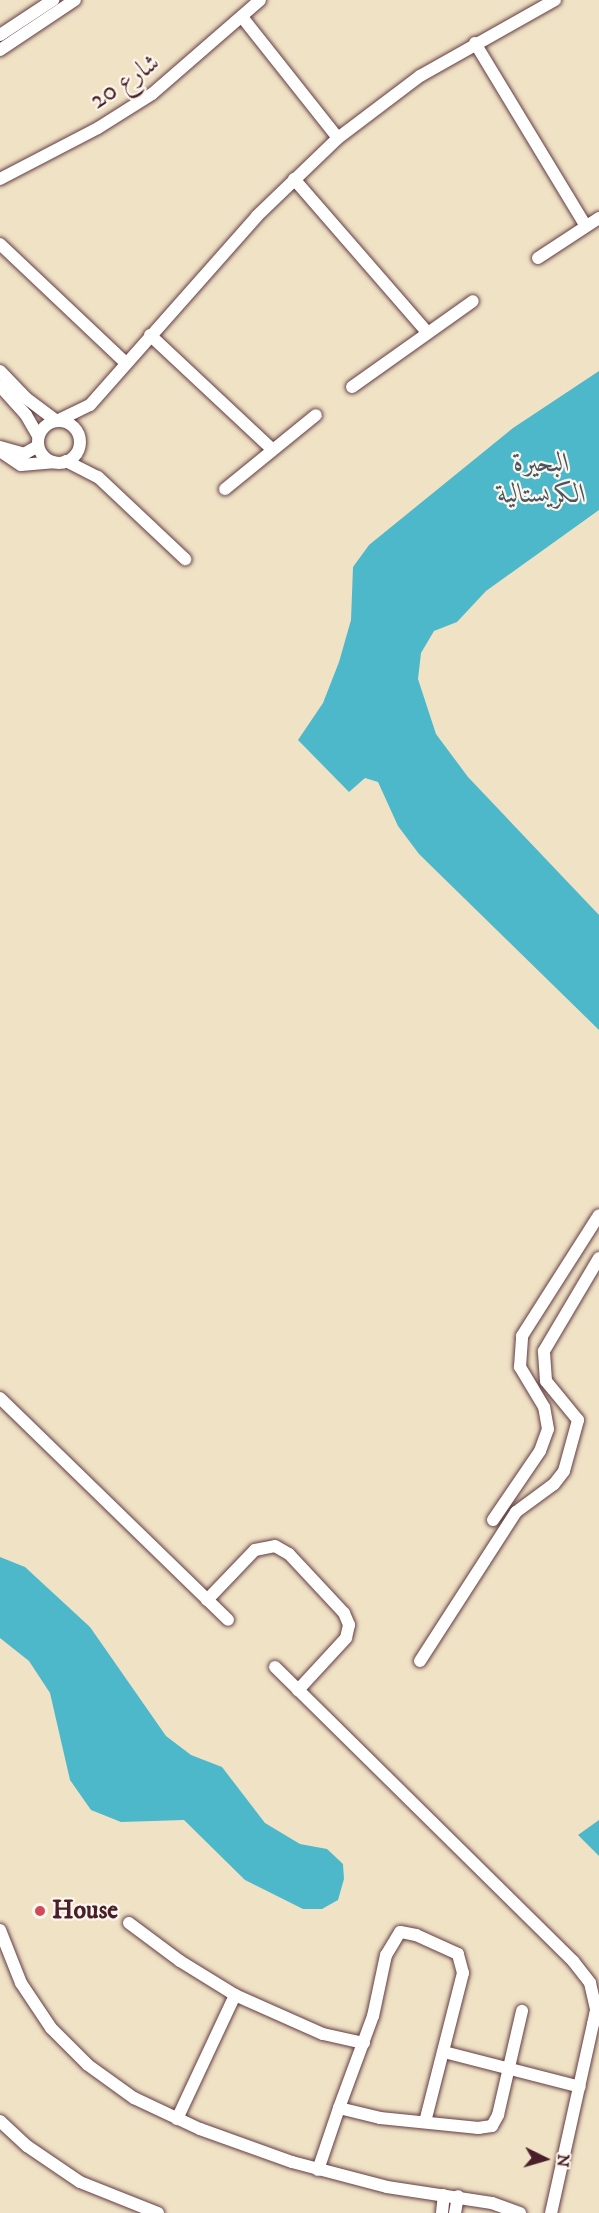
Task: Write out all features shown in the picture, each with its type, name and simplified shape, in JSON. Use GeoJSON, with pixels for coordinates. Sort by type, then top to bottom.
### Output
{"type":"FeatureCollection","features":[{"type":"Feature","properties":{"kind":"street"},"geometry":{"type":"LineString","coordinates":[[0,34],[53,0]]}},
{"type":"Feature","properties":{"kind":"street"},"geometry":{"type":"LineString","coordinates":[[0,50],[75,0]]}},
{"type":"Feature","properties":{"kind":"street","name":"شارع 20"},"geometry":{"type":"LineString","coordinates":[[0,179],[126,112],[177,74],[260,0]]}},
{"type":"Feature","properties":{"kind":"street"},"geometry":{"type":"LineString","coordinates":[[0,449],[21,465],[66,461],[76,454],[90,405],[150,335],[294,179],[338,138],[411,82],[555,0]]}},
{"type":"Feature","properties":{"kind":"street"},"geometry":{"type":"LineString","coordinates":[[242,17],[338,138]]}},
{"type":"Feature","properties":{"kind":"street"},"geometry":{"type":"LineString","coordinates":[[476,43],[586,226]]}},
{"type":"Feature","properties":{"kind":"street"},"geometry":{"type":"LineString","coordinates":[[294,179],[426,331]]}},
{"type":"Feature","properties":{"kind":"street"},"geometry":{"type":"LineString","coordinates":[[538,258],[599,218]]}},
{"type":"Feature","properties":{"kind":"street"},"geometry":{"type":"LineString","coordinates":[[0,244],[126,363]]}},
{"type":"Feature","properties":{"kind":"street"},"geometry":{"type":"LineString","coordinates":[[352,387],[426,331],[473,301]]}},
{"type":"Feature","properties":{"kind":"street"},"geometry":{"type":"LineString","coordinates":[[150,335],[272,449]]}},
{"type":"Feature","properties":{"kind":"street"},"geometry":{"type":"LineString","coordinates":[[0,370],[26,398],[57,421],[69,423],[98,477]]}},
{"type":"Feature","properties":{"kind":"street"},"geometry":{"type":"LineString","coordinates":[[0,387],[26,415],[38,441],[53,462]]}},
{"type":"Feature","properties":{"kind":"street"},"geometry":{"type":"LineString","coordinates":[[0,449],[24,454],[38,441],[45,426],[90,405]]}},
{"type":"Feature","properties":{"kind":"street"},"geometry":{"type":"LineString","coordinates":[[225,489],[316,415]]}},
{"type":"Feature","properties":{"kind":"street"},"geometry":{"type":"LineString","coordinates":[[66,461],[98,477],[185,559]]}},
{"type":"Feature","properties":{"kind":"street"},"geometry":{"type":"LineString","coordinates":[[493,1520],[540,1451],[548,1429],[544,1407],[520,1367],[522,1336],[599,1215]]}},
{"type":"Feature","properties":{"kind":"street"},"geometry":{"type":"LineString","coordinates":[[420,1661],[516,1512],[554,1484],[564,1471],[578,1420],[550,1387],[542,1359],[549,1338],[599,1258]]}},
{"type":"Feature","properties":{"kind":"street"},"geometry":{"type":"LineString","coordinates":[[0,1398],[228,1620]]}},
{"type":"Feature","properties":{"kind":"street"},"geometry":{"type":"LineString","coordinates":[[207,1600],[255,1550],[275,1546],[289,1554],[344,1613],[349,1625],[346,1638],[298,1690]]}},
{"type":"Feature","properties":{"kind":"street"},"geometry":{"type":"LineString","coordinates":[[275,1667],[583,1971],[590,1983],[596,2010],[551,2213]]}},
{"type":"Feature","properties":{"kind":"street"},"geometry":{"type":"LineString","coordinates":[[129,1923],[180,1961],[235,1995],[323,2034],[364,2043]]}},
{"type":"Feature","properties":{"kind":"street"},"geometry":{"type":"LineString","coordinates":[[0,1930],[21,1983],[62,2041],[119,2089],[177,2119],[318,2170],[387,2187],[458,2196],[520,2213]]}},
{"type":"Feature","properties":{"kind":"street"},"geometry":{"type":"LineString","coordinates":[[318,2170],[364,2043],[387,1956],[400,1932],[416,1935],[458,1954],[463,1973],[461,1989],[425,2122]]}},
{"type":"Feature","properties":{"kind":"street"},"geometry":{"type":"LineString","coordinates":[[177,2119],[235,1995]]}},
{"type":"Feature","properties":{"kind":"street"},"geometry":{"type":"LineString","coordinates":[[339,2108],[380,2118],[492,2126],[498,2115],[522,2011]]}},
{"type":"Feature","properties":{"kind":"street"},"geometry":{"type":"LineString","coordinates":[[444,2052],[580,2087]]}},
{"type":"Feature","properties":{"kind":"street"},"geometry":{"type":"LineString","coordinates":[[0,2121],[27,2146],[80,2182],[158,2213]]}},
{"type":"Feature","properties":{"kind":"street"},"geometry":{"type":"LineString","coordinates":[[442,2213],[444,2194]]}},
{"type":"Feature","properties":{"kind":"street"},"geometry":{"type":"LineString","coordinates":[[455,2213],[458,2196]]}},
{"type":"Feature","properties":{"kind":"water","name":"البحيرة الكريستالية"},"geometry":{"type":"Polygon","coordinates":[[[599,371],[599,510],[486,591],[457,622],[434,631],[421,653],[418,679],[436,734],[468,777],[599,915],[599,1030],[419,854],[398,826],[378,782],[365,778],[349,792],[298,740],[323,703],[339,662],[351,620],[353,567],[369,545],[513,428],[599,371]]]}},
{"type":"Feature","properties":{"kind":"water"},"geometry":{"type":"Polygon","coordinates":[[[0,1557],[25,1567],[90,1627],[166,1736],[191,1755],[222,1767],[265,1823],[300,1844],[327,1849],[343,1864],[344,1879],[338,1900],[322,1909],[303,1909],[245,1880],[184,1820],[121,1822],[91,1810],[70,1780],[50,1693],[29,1661],[0,1638],[0,1557]]]}},
{"type":"Feature","properties":{"kind":"water"},"geometry":{"type":"Polygon","coordinates":[[[599,1820],[599,1856],[578,1835],[599,1820]]]}},
{"type":"Feature","properties":{"kind":"place","name":"House"},"geometry":{"type":"Point","coordinates":[40,1911]}}]}
